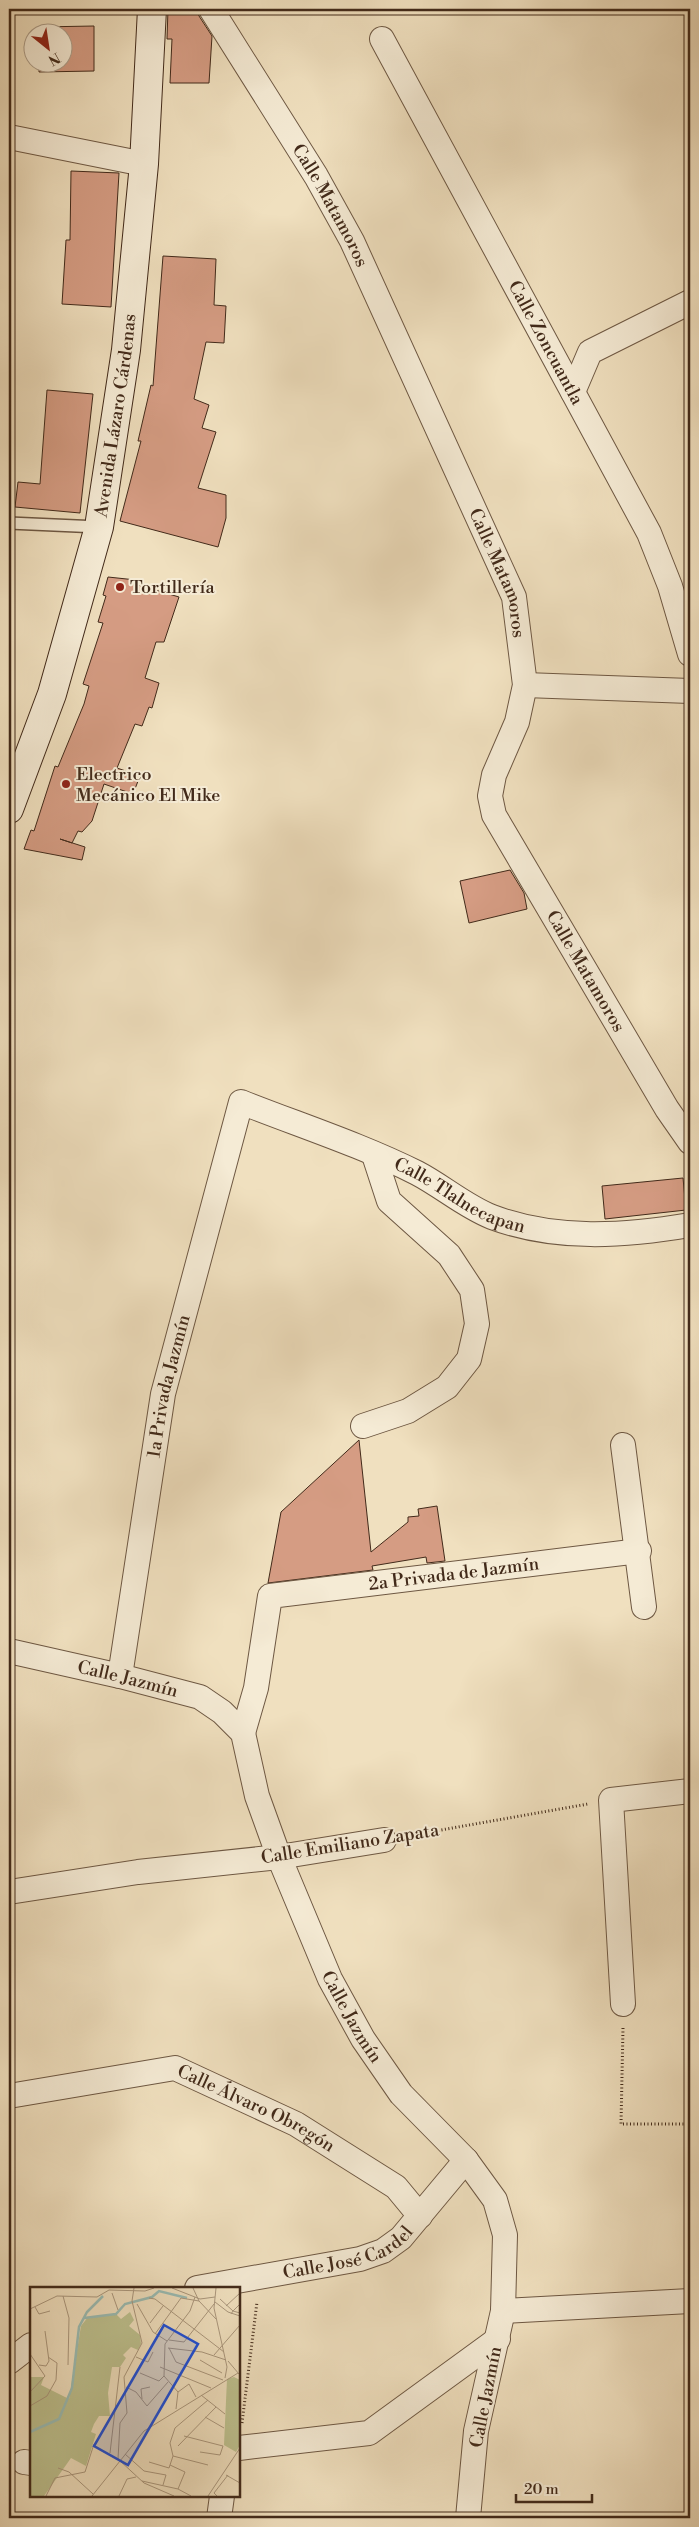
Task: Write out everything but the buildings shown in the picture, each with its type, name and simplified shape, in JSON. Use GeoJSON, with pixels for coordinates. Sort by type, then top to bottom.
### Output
{"type":"FeatureCollection","features":[{"type":"Feature","properties":{"kind":"main road","name":"Avenida Lázaro Cárdenas"},"geometry":{"type":"LineString","coordinates":[[9,809],[52,694],[99,527],[126,350],[144,164],[152,9]]}},
{"type":"Feature","properties":{"kind":"street","name":"Calle Matamoros"},"geometry":{"type":"LineString","coordinates":[[211,9],[316,176],[352,241],[514,597],[525,685],[518,722],[494,774],[490,796],[494,815],[666,1109],[690,1142]]}},
{"type":"Feature","properties":{"kind":"street","name":"Calle Zoncuantla"},"geometry":{"type":"LineString","coordinates":[[382,39],[650,533],[670,586],[690,654]]}},
{"type":"Feature","properties":{"kind":"street"},"geometry":{"type":"LineString","coordinates":[[9,137],[144,164]]}},
{"type":"Feature","properties":{"kind":"street"},"geometry":{"type":"LineString","coordinates":[[573,392],[590,352],[690,302]]}},
{"type":"Feature","properties":{"kind":"street"},"geometry":{"type":"LineString","coordinates":[[525,685],[690,691]]}},
{"type":"Feature","properties":{"kind":"street","name":"Calle Tlalnecapan"},"geometry":{"type":"LineString","coordinates":[[241,1102],[416,1173],[490,1216],[525,1227],[566,1234],[641,1233],[690,1226]]}},
{"type":"Feature","properties":{"kind":"street","name":"1a Privada Jazmín"},"geometry":{"type":"LineString","coordinates":[[120,1676],[163,1394],[241,1102]]}},
{"type":"Feature","properties":{"kind":"street"},"geometry":{"type":"LineString","coordinates":[[363,1426],[408,1411],[447,1387],[469,1358],[476,1324],[472,1290],[449,1256],[389,1201],[374,1155]]}},
{"type":"Feature","properties":{"kind":"street"},"geometry":{"type":"LineString","coordinates":[[624,1445],[644,1607]]}},
{"type":"Feature","properties":{"kind":"street","name":"2a Privada de Jazmín"},"geometry":{"type":"LineString","coordinates":[[243,1733],[256,1688],[270,1596],[638,1551]]}},
{"type":"Feature","properties":{"kind":"street","name":"Calle Jazmín"},"geometry":{"type":"LineString","coordinates":[[9,1651],[120,1676],[200,1697],[222,1712],[243,1733],[257,1796],[279,1857],[330,1978],[363,2039],[401,2094],[466,2160],[495,2200],[505,2235],[503,2311],[476,2432],[468,2518]]}},
{"type":"Feature","properties":{"kind":"street"},"geometry":{"type":"LineString","coordinates":[[623,2004],[611,1800],[690,1791]]}},
{"type":"Feature","properties":{"kind":"street","name":"Calle Emiliano Zapata"},"geometry":{"type":"LineString","coordinates":[[9,1892],[138,1872],[279,1857],[384,1840]]}},
{"type":"Feature","properties":{"kind":"street","name":"Calle Álvaro Obregón"},"geometry":{"type":"LineString","coordinates":[[9,2096],[175,2068],[296,2124],[396,2187],[420,2216]]}},
{"type":"Feature","properties":{"kind":"street","name":"Calle José Cardel"},"geometry":{"type":"LineString","coordinates":[[204,2287],[360,2259],[383,2251],[401,2238],[466,2160]]}},
{"type":"Feature","properties":{"kind":"street"},"geometry":{"type":"LineString","coordinates":[[503,2311],[690,2301]]}},
{"type":"Feature","properties":{"kind":"street"},"geometry":{"type":"LineString","coordinates":[[240,2448],[369,2433],[498,2339]]}},
{"type":"Feature","properties":{"kind":"street"},"geometry":{"type":"LineString","coordinates":[[9,2362],[30,2346]]}},
{"type":"Feature","properties":{"kind":"street"},"geometry":{"type":"LineString","coordinates":[[219,2518],[222,2497]]}},
{"type":"Feature","properties":{"kind":"lane"},"geometry":{"type":"LineString","coordinates":[[9,524],[99,527]]}},
{"type":"Feature","properties":{"kind":"path","name":"Calle Emiliano Zapata"},"geometry":{"type":"LineString","coordinates":[[384,1840],[611,1800]]}},
{"type":"Feature","properties":{"kind":"path"},"geometry":{"type":"LineString","coordinates":[[623,2004],[621,2124],[690,2124]]}},
{"type":"Feature","properties":{"kind":"path"},"geometry":{"type":"LineString","coordinates":[[240,2440],[260,2278]]}},
{"type":"Feature","properties":{"kind":"place","name":"Tortillería"},"geometry":{"type":"Point","coordinates":[120,587]}},
{"type":"Feature","properties":{"kind":"place","name":"Electrico Mecánico El Mike"},"geometry":{"type":"Point","coordinates":[66,784]}}]}
